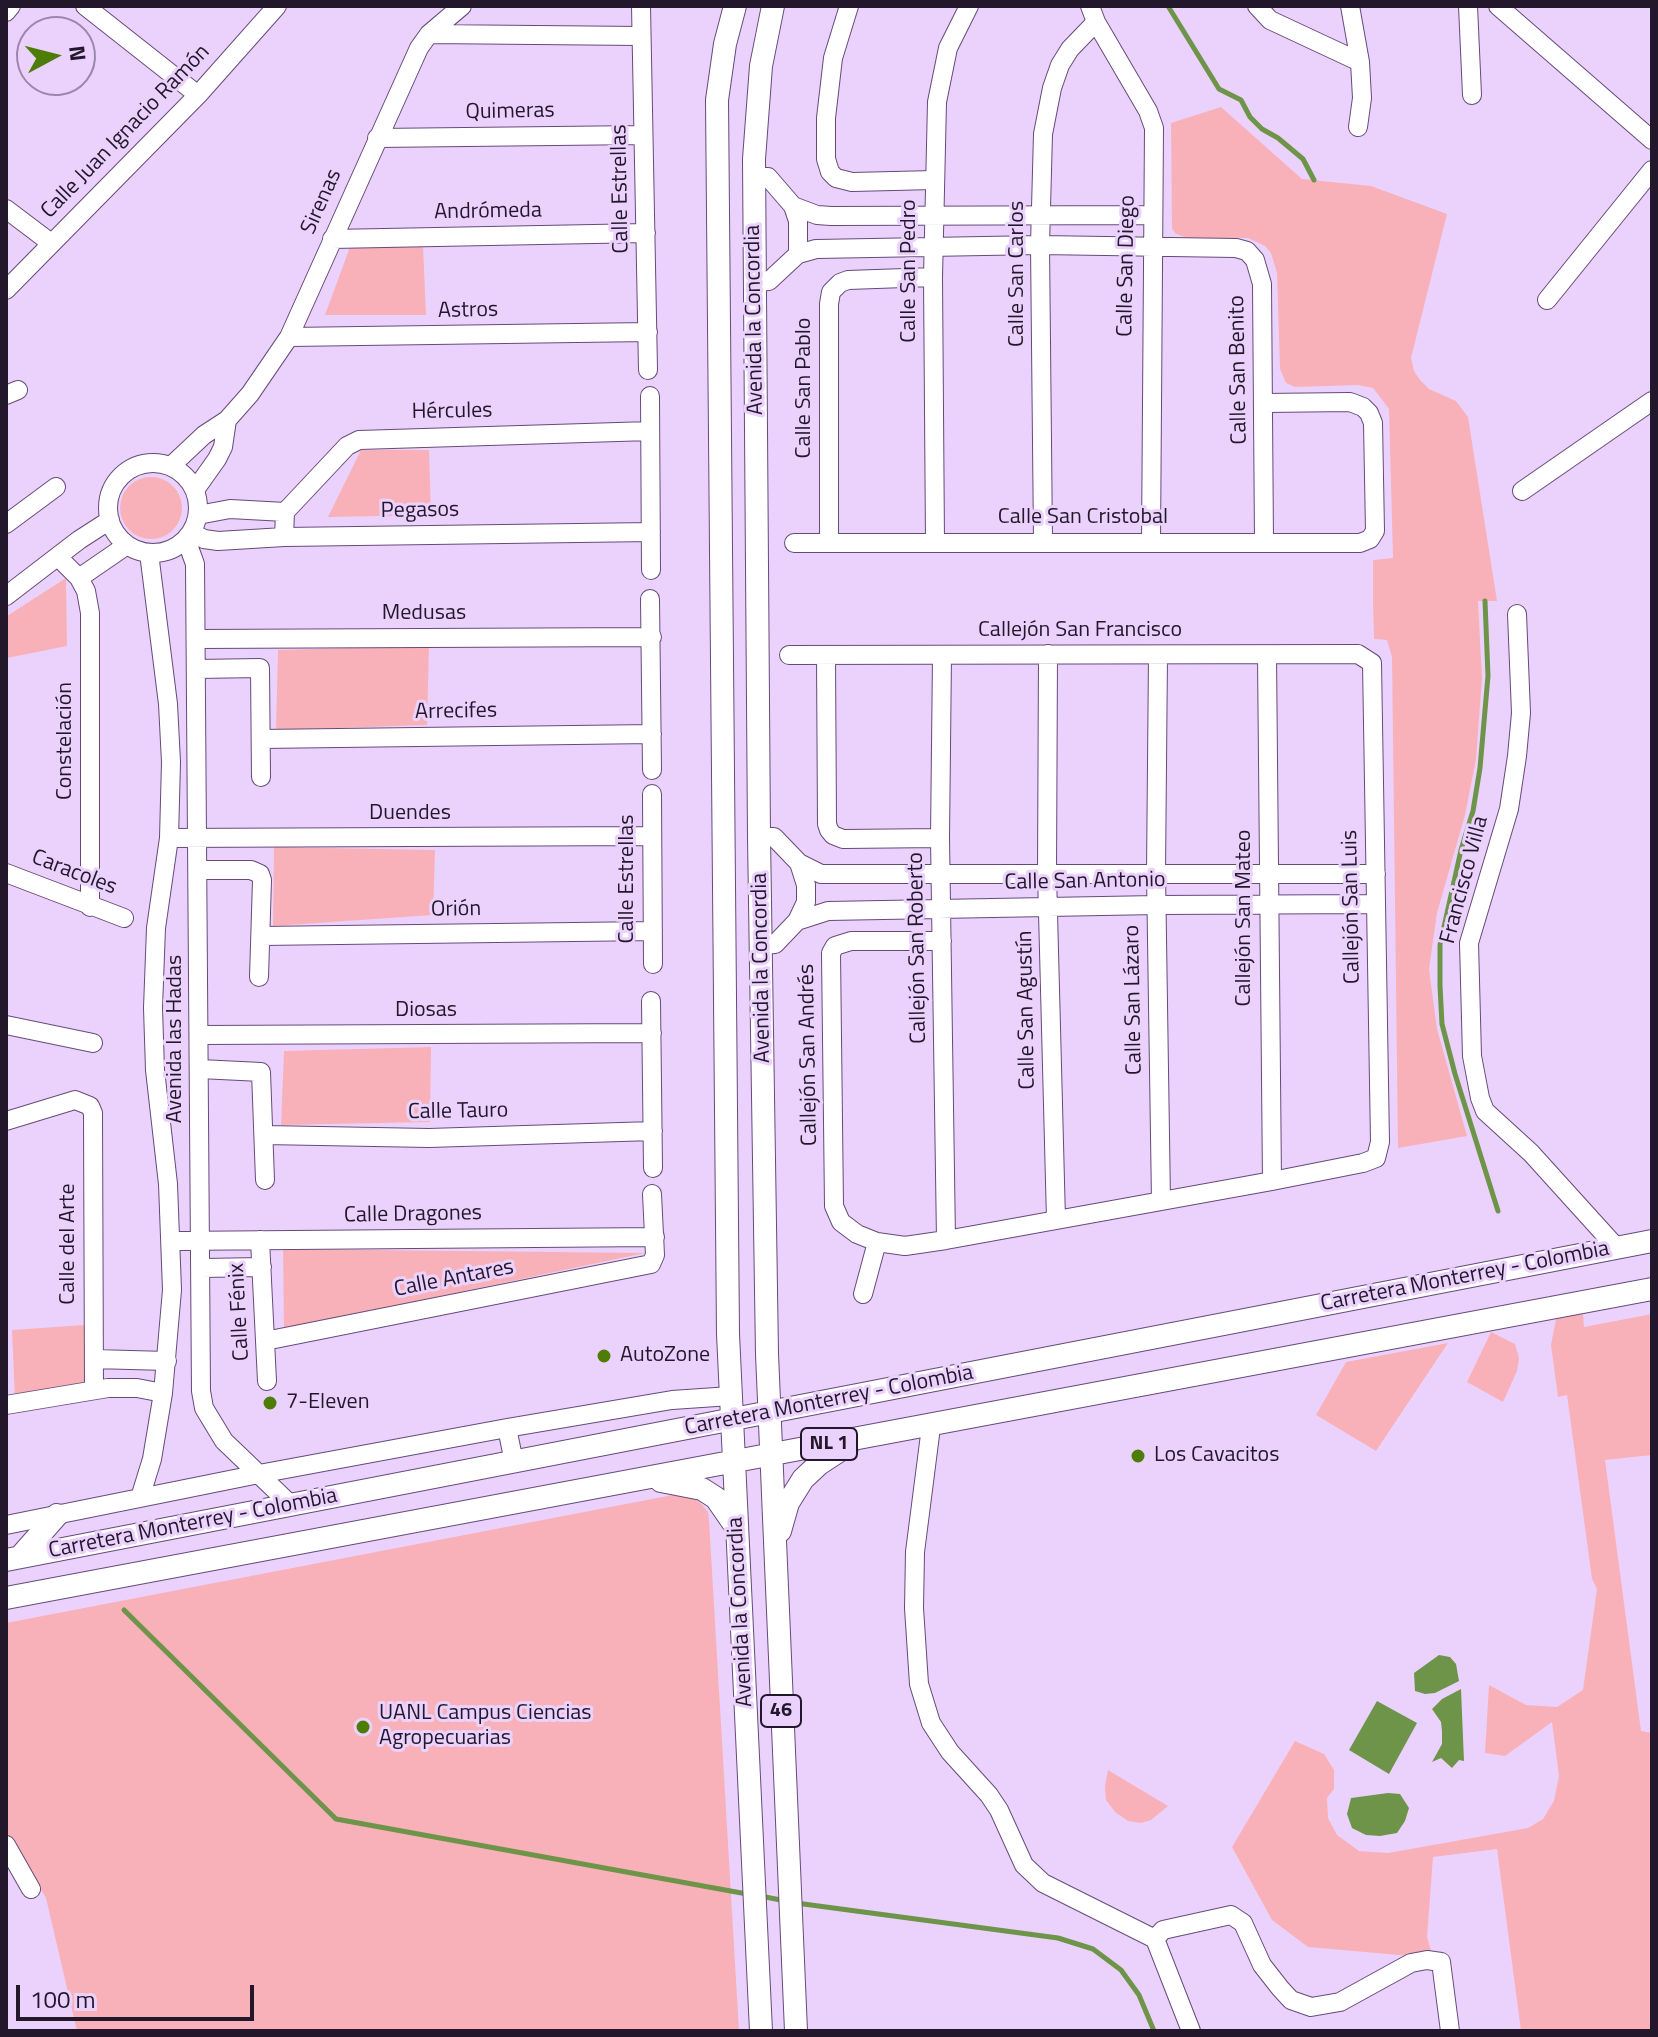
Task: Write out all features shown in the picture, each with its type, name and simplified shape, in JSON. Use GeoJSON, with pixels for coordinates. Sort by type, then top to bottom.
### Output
{"type":"FeatureCollection","features":[{"type":"Feature","properties":{"kind":"main road","name":"Avenida la Concordia"},"geometry":{"type":"LineString","coordinates":[[735,6],[725,44],[717,100],[727,1207],[732,1421],[761,2031]]}},
{"type":"Feature","properties":{"kind":"main road","name":"Avenida la Concordia"},"geometry":{"type":"LineString","coordinates":[[773,6],[757,92],[754,177],[759,837],[769,1413],[796,2031]]}},
{"type":"Feature","properties":{"kind":"main road"},"geometry":{"type":"LineString","coordinates":[[719,178],[754,177]]}},
{"type":"Feature","properties":{"kind":"main road"},"geometry":{"type":"LineString","coordinates":[[721,283],[755,282]]}},
{"type":"Feature","properties":{"kind":"main road"},"geometry":{"type":"LineString","coordinates":[[724,838],[759,837]]}},
{"type":"Feature","properties":{"kind":"main road"},"geometry":{"type":"LineString","coordinates":[[725,946],[762,945]]}},
{"type":"Feature","properties":{"kind":"main road"},"geometry":{"type":"LineString","coordinates":[[727,1207],[764,1206]]}},
{"type":"Feature","properties":{"kind":"main road","name":"Carretera Monterrey - Colombia"},"geometry":{"type":"LineString","coordinates":[[13,1559],[1652,1241]]}},
{"type":"Feature","properties":{"kind":"main road","name":"Carretera Monterrey - Colombia"},"geometry":{"type":"LineString","coordinates":[[6,1598],[771,1454],[931,1427],[1652,1289]]}},
{"type":"Feature","properties":{"kind":"main road"},"geometry":{"type":"LineString","coordinates":[[774,1551],[788,1503],[803,1479],[819,1464],[855,1441]]}},
{"type":"Feature","properties":{"kind":"main road"},"geometry":{"type":"LineString","coordinates":[[644,1478],[702,1489],[716,1498],[738,1529]]}},
{"type":"Feature","properties":{"kind":"main road"},"geometry":{"type":"LineString","coordinates":[[13,1559],[57,1515]]}},
{"type":"Feature","properties":{"kind":"street"},"geometry":{"type":"LineString","coordinates":[[6,12],[11,6]]}},
{"type":"Feature","properties":{"kind":"street"},"geometry":{"type":"LineString","coordinates":[[85,6],[198,95]]}},
{"type":"Feature","properties":{"kind":"street","name":"Calle Juan Ignacio Ramón"},"geometry":{"type":"LineString","coordinates":[[6,290],[198,95],[277,6]]}},
{"type":"Feature","properties":{"kind":"street","name":"Sirenas"},"geometry":{"type":"LineString","coordinates":[[171,466],[204,435],[227,420],[250,394],[289,337],[377,138],[429,34],[462,6]]}},
{"type":"Feature","properties":{"kind":"street","name":"Calle Estrellas"},"geometry":{"type":"LineString","coordinates":[[641,6],[648,370]]}},
{"type":"Feature","properties":{"kind":"street"},"geometry":{"type":"LineString","coordinates":[[849,6],[833,58],[826,118],[826,159],[830,172],[836,178],[852,182],[934,180]]}},
{"type":"Feature","properties":{"kind":"street","name":"Calle San Pedro"},"geometry":{"type":"LineString","coordinates":[[935,542],[933,277],[937,102],[948,48],[969,6]]}},
{"type":"Feature","properties":{"kind":"street"},"geometry":{"type":"LineString","coordinates":[[1257,6],[1270,20],[1360,62]]}},
{"type":"Feature","properties":{"kind":"street"},"geometry":{"type":"LineString","coordinates":[[1350,6],[1360,62],[1362,98],[1358,127]]}},
{"type":"Feature","properties":{"kind":"street"},"geometry":{"type":"LineString","coordinates":[[1468,6],[1472,95]]}},
{"type":"Feature","properties":{"kind":"street"},"geometry":{"type":"LineString","coordinates":[[1498,6],[1652,140]]}},
{"type":"Feature","properties":{"kind":"street","name":"Calle San Carlos"},"geometry":{"type":"LineString","coordinates":[[1043,541],[1040,245],[1043,134],[1060,65],[1093,14]]}},
{"type":"Feature","properties":{"kind":"street","name":"Calle San Diego"},"geometry":{"type":"LineString","coordinates":[[1093,14],[1153,123],[1151,543]]}},
{"type":"Feature","properties":{"kind":"street"},"geometry":{"type":"LineString","coordinates":[[429,34],[641,36]]}},
{"type":"Feature","properties":{"kind":"street","name":"Quimeras"},"geometry":{"type":"LineString","coordinates":[[377,138],[643,135]]}},
{"type":"Feature","properties":{"kind":"street"},"geometry":{"type":"LineString","coordinates":[[1547,300],[1652,170]]}},
{"type":"Feature","properties":{"kind":"street"},"geometry":{"type":"LineString","coordinates":[[754,177],[768,177],[793,206],[799,232],[798,254]]}},
{"type":"Feature","properties":{"kind":"street"},"geometry":{"type":"LineString","coordinates":[[793,206],[817,215],[1151,215]]}},
{"type":"Feature","properties":{"kind":"street"},"geometry":{"type":"LineString","coordinates":[[6,209],[51,243]]}},
{"type":"Feature","properties":{"kind":"street"},"geometry":{"type":"LineString","coordinates":[[853,215],[855,248]]}},
{"type":"Feature","properties":{"kind":"street"},"geometry":{"type":"LineString","coordinates":[[895,215],[896,247]]}},
{"type":"Feature","properties":{"kind":"street","name":"Andrómeda"},"geometry":{"type":"LineString","coordinates":[[332,239],[646,233]]}},
{"type":"Feature","properties":{"kind":"street"},"geometry":{"type":"LineString","coordinates":[[755,282],[769,281],[798,254],[816,249],[1040,245],[1151,247]]}},
{"type":"Feature","properties":{"kind":"street","name":"Calle San Benito"},"geometry":{"type":"LineString","coordinates":[[1151,247],[1236,248],[1247,251],[1255,260],[1262,284],[1264,542]]}},
{"type":"Feature","properties":{"kind":"street","name":"Calle San Pablo"},"geometry":{"type":"LineString","coordinates":[[829,543],[831,292],[848,280],[933,277]]}},
{"type":"Feature","properties":{"kind":"street","name":"Astros"},"geometry":{"type":"LineString","coordinates":[[289,337],[648,332]]}},
{"type":"Feature","properties":{"kind":"street"},"geometry":{"type":"LineString","coordinates":[[650,396],[651,570]]}},
{"type":"Feature","properties":{"kind":"street"},"geometry":{"type":"LineString","coordinates":[[1522,491],[1652,401]]}},
{"type":"Feature","properties":{"kind":"street","name":"Calle San Cristobal"},"geometry":{"type":"LineString","coordinates":[[794,543],[1360,543],[1370,539],[1375,531],[1373,423],[1363,407],[1350,402],[1265,403]]}},
{"type":"Feature","properties":{"kind":"street","name":"Sirenas"},"geometry":{"type":"LineString","coordinates":[[195,490],[217,459],[226,434],[227,420]]}},
{"type":"Feature","properties":{"kind":"street","name":"Hércules"},"geometry":{"type":"LineString","coordinates":[[285,512],[347,446],[359,440],[650,431]]}},
{"type":"Feature","properties":{"kind":"street"},"geometry":{"type":"LineString","coordinates":[[195,490],[185,475],[171,466],[151,462],[132,467],[116,481],[108,500],[110,520],[116,534],[127,545],[149,553],[163,552],[175,547],[192,529],[230,509],[285,512],[284,537]]}},
{"type":"Feature","properties":{"kind":"street"},"geometry":{"type":"LineString","coordinates":[[6,524],[56,487]]}},
{"type":"Feature","properties":{"kind":"street","name":"Avenida las Hadas"},"geometry":{"type":"LineString","coordinates":[[195,490],[192,529],[196,639],[201,1391],[204,1408],[224,1441],[292,1506]]}},
{"type":"Feature","properties":{"kind":"street"},"geometry":{"type":"LineString","coordinates":[[6,596],[110,520]]}},
{"type":"Feature","properties":{"kind":"street","name":"Pegasos"},"geometry":{"type":"LineString","coordinates":[[192,529],[211,541],[284,537],[651,532]]}},
{"type":"Feature","properties":{"kind":"street"},"geometry":{"type":"LineString","coordinates":[[79,578],[127,545]]}},
{"type":"Feature","properties":{"kind":"street","name":"Avenida las Hadas"},"geometry":{"type":"LineString","coordinates":[[140,1498],[152,1459],[163,1393],[172,1304],[172,1241],[155,1070],[153,1008],[156,928],[169,838],[171,762],[168,704],[149,553]]}},
{"type":"Feature","properties":{"kind":"street","name":"Constelación"},"geometry":{"type":"LineString","coordinates":[[58,557],[79,578],[86,591],[90,613],[90,907]]}},
{"type":"Feature","properties":{"kind":"street"},"geometry":{"type":"LineString","coordinates":[[650,599],[652,770]]}},
{"type":"Feature","properties":{"kind":"street","name":"Francisco Villa"},"geometry":{"type":"LineString","coordinates":[[1517,614],[1521,713],[1517,756],[1509,809],[1469,943],[1472,1056],[1485,1111],[1531,1153],[1617,1248]]}},
{"type":"Feature","properties":{"kind":"street","name":"Medusas"},"geometry":{"type":"LineString","coordinates":[[196,639],[652,637]]}},
{"type":"Feature","properties":{"kind":"street","name":"Calle San Agustín"},"geometry":{"type":"LineString","coordinates":[[1048,654],[1047,874],[1056,1220]]}},
{"type":"Feature","properties":{"kind":"street","name":"Callejón San Francisco"},"geometry":{"type":"LineString","coordinates":[[789,655],[1358,654],[1370,660]]}},
{"type":"Feature","properties":{"kind":"street"},"geometry":{"type":"LineString","coordinates":[[826,655],[829,830],[843,839],[940,838]]}},
{"type":"Feature","properties":{"kind":"street","name":"Callejón San Roberto"},"geometry":{"type":"LineString","coordinates":[[942,655],[940,838],[946,1240]]}},
{"type":"Feature","properties":{"kind":"street","name":"Calle San Lázaro"},"geometry":{"type":"LineString","coordinates":[[1158,655],[1156,873],[1161,1201]]}},
{"type":"Feature","properties":{"kind":"street","name":"Callejón San Mateo"},"geometry":{"type":"LineString","coordinates":[[1267,655],[1272,1181]]}},
{"type":"Feature","properties":{"kind":"street","name":"Callejón San Luis"},"geometry":{"type":"LineString","coordinates":[[1272,1181],[1363,1163],[1376,1158],[1378,1154],[1373,666],[1370,660]]}},
{"type":"Feature","properties":{"kind":"street"},"geometry":{"type":"LineString","coordinates":[[196,669],[260,668],[261,777]]}},
{"type":"Feature","properties":{"kind":"street","name":"Arrecifes"},"geometry":{"type":"LineString","coordinates":[[261,739],[652,734]]}},
{"type":"Feature","properties":{"kind":"street","name":"Calle Estrellas"},"geometry":{"type":"LineString","coordinates":[[652,794],[653,964]]}},
{"type":"Feature","properties":{"kind":"street","name":"Duendes"},"geometry":{"type":"LineString","coordinates":[[169,838],[652,836]]}},
{"type":"Feature","properties":{"kind":"street","name":"Calle San Antonio"},"geometry":{"type":"LineString","coordinates":[[759,837],[774,837],[799,863],[821,874],[1376,874]]}},
{"type":"Feature","properties":{"kind":"street"},"geometry":{"type":"LineString","coordinates":[[797,921],[806,902],[806,885],[799,863]]}},
{"type":"Feature","properties":{"kind":"street"},"geometry":{"type":"LineString","coordinates":[[198,870],[251,870],[260,874],[259,977]]}},
{"type":"Feature","properties":{"kind":"street","name":"Caracoles"},"geometry":{"type":"LineString","coordinates":[[6,873],[124,918]]}},
{"type":"Feature","properties":{"kind":"street"},"geometry":{"type":"LineString","coordinates":[[857,910],[859,875]]}},
{"type":"Feature","properties":{"kind":"street","name":"Calle San Antonio"},"geometry":{"type":"LineString","coordinates":[[762,945],[775,944],[797,921],[822,911],[942,907],[1376,904]]}},
{"type":"Feature","properties":{"kind":"street","name":"Orión"},"geometry":{"type":"LineString","coordinates":[[261,936],[653,931]]}},
{"type":"Feature","properties":{"kind":"street","name":"Callejón San Andrés"},"geometry":{"type":"LineString","coordinates":[[877,1242],[857,1234],[841,1222],[834,1206],[831,953],[835,946],[851,941],[942,941]]}},
{"type":"Feature","properties":{"kind":"street"},"geometry":{"type":"LineString","coordinates":[[651,1001],[653,1168]]}},
{"type":"Feature","properties":{"kind":"street"},"geometry":{"type":"LineString","coordinates":[[6,1025],[93,1043]]}},
{"type":"Feature","properties":{"kind":"street","name":"Diosas"},"geometry":{"type":"LineString","coordinates":[[200,1035],[652,1033]]}},
{"type":"Feature","properties":{"kind":"street"},"geometry":{"type":"LineString","coordinates":[[200,1069],[261,1072],[265,1180]]}},
{"type":"Feature","properties":{"kind":"street","name":"Calle del Arte"},"geometry":{"type":"LineString","coordinates":[[6,1121],[67,1101],[84,1102],[93,1113],[94,1390]]}},
{"type":"Feature","properties":{"kind":"street","name":"Calle Tauro"},"geometry":{"type":"LineString","coordinates":[[265,1135],[429,1138],[653,1131]]}},
{"type":"Feature","properties":{"kind":"street"},"geometry":{"type":"LineString","coordinates":[[863,1294],[877,1242],[905,1246],[946,1240],[1272,1181]]}},
{"type":"Feature","properties":{"kind":"street"},"geometry":{"type":"LineString","coordinates":[[652,1194],[655,1237]]}},
{"type":"Feature","properties":{"kind":"street","name":"Calle Dragones"},"geometry":{"type":"LineString","coordinates":[[172,1241],[655,1237]]}},
{"type":"Feature","properties":{"kind":"street","name":"Calle Antares"},"geometry":{"type":"LineString","coordinates":[[265,1341],[651,1264],[655,1255],[655,1237]]}},
{"type":"Feature","properties":{"kind":"street","name":"Calle Fénix"},"geometry":{"type":"LineString","coordinates":[[260,1240],[267,1381]]}},
{"type":"Feature","properties":{"kind":"street"},"geometry":{"type":"LineString","coordinates":[[202,1268],[262,1267]]}},
{"type":"Feature","properties":{"kind":"street"},"geometry":{"type":"LineString","coordinates":[[94,1359],[167,1361]]}},
{"type":"Feature","properties":{"kind":"street"},"geometry":{"type":"LineString","coordinates":[[6,1405],[122,1387],[163,1393]]}},
{"type":"Feature","properties":{"kind":"street"},"geometry":{"type":"LineString","coordinates":[[6,1525],[507,1428],[672,1400],[731,1396]]}},
{"type":"Feature","properties":{"kind":"street"},"geometry":{"type":"LineString","coordinates":[[931,1427],[915,1552],[914,1608],[919,1684],[931,1723],[950,1752],[994,1802],[1024,1865],[1033,1874],[1043,1883],[1155,1939],[1191,2031]]}},
{"type":"Feature","properties":{"kind":"street"},"geometry":{"type":"LineString","coordinates":[[507,1428],[514,1462]]}},
{"type":"Feature","properties":{"kind":"street"},"geometry":{"type":"LineString","coordinates":[[6,1845],[31,1889]]}},
{"type":"Feature","properties":{"kind":"street"},"geometry":{"type":"LineString","coordinates":[[1155,1939],[1163,1930],[1224,1915],[1238,1918],[1262,1965],[1280,1988],[1291,2000],[1311,2007],[1340,2002],[1411,1963],[1437,1960],[1443,1965],[1450,2031]]}},
{"type":"Feature","properties":{"kind":"shaded area"},"geometry":{"type":"Polygon","coordinates":[[[1221,107],[1302,179],[1371,186],[1447,214],[1411,358],[1420,380],[1429,389],[1456,401],[1468,417],[1497,601],[1478,601],[1482,678],[1476,759],[1465,815],[1437,913],[1429,969],[1437,1029],[1467,1136],[1398,1148],[1392,657],[1387,640],[1374,639],[1373,603],[1373,560],[1393,558],[1389,409],[1373,388],[1358,385],[1295,387],[1286,383],[1280,369],[1277,273],[1271,253],[1265,246],[1248,238],[1188,238],[1172,229],[1171,123],[1221,107]]]}},
{"type":"Feature","properties":{"kind":"shaded area"},"geometry":{"type":"Polygon","coordinates":[[[423,245],[426,315],[325,315],[350,247],[423,245]]]}},
{"type":"Feature","properties":{"kind":"shaded area"},"geometry":{"type":"Polygon","coordinates":[[[361,450],[429,450],[431,515],[328,517],[361,450]]]}},
{"type":"Feature","properties":{"kind":"shaded area"},"geometry":{"type":"Polygon","coordinates":[[[145,477],[157,477],[173,486],[180,496],[180,520],[173,530],[157,539],[145,539],[125,525],[120,514],[120,502],[134,482],[145,477]]]}},
{"type":"Feature","properties":{"kind":"shaded area"},"geometry":{"type":"Polygon","coordinates":[[[66,578],[67,646],[7,658],[7,616],[66,578]]]}},
{"type":"Feature","properties":{"kind":"shaded area"},"geometry":{"type":"Polygon","coordinates":[[[429,646],[427,725],[276,730],[278,650],[429,646]]]}},
{"type":"Feature","properties":{"kind":"shaded area"},"geometry":{"type":"Polygon","coordinates":[[[274,847],[435,850],[433,915],[273,926],[274,847]]]}},
{"type":"Feature","properties":{"kind":"shaded area"},"geometry":{"type":"Polygon","coordinates":[[[431,1047],[430,1122],[281,1125],[284,1051],[431,1047]]]}},
{"type":"Feature","properties":{"kind":"shaded area"},"geometry":{"type":"Polygon","coordinates":[[[283,1249],[645,1253],[284,1329],[283,1249]]]}},
{"type":"Feature","properties":{"kind":"shaded area"},"geometry":{"type":"Polygon","coordinates":[[[1583,1313],[1584,1327],[1652,1314],[1652,1455],[1605,1460],[1641,1731],[1652,1733],[1652,2031],[1521,2031],[1497,1849],[1433,1857],[1427,1937],[1433,1958],[1308,1947],[1272,1920],[1232,1847],[1295,1741],[1324,1754],[1334,1770],[1334,1789],[1327,1798],[1328,1818],[1337,1835],[1359,1851],[1388,1853],[1528,1828],[1543,1819],[1554,1801],[1559,1776],[1552,1722],[1505,1756],[1485,1753],[1489,1685],[1526,1705],[1557,1707],[1583,1690],[1597,1589],[1592,1579],[1567,1395],[1558,1397],[1551,1345],[1556,1319],[1583,1313]]]}},
{"type":"Feature","properties":{"kind":"shaded area"},"geometry":{"type":"Polygon","coordinates":[[[84,1325],[85,1385],[15,1399],[12,1330],[84,1325]]]}},
{"type":"Feature","properties":{"kind":"shaded area"},"geometry":{"type":"Polygon","coordinates":[[[1491,1332],[1515,1344],[1519,1358],[1517,1371],[1503,1402],[1467,1382],[1491,1332]]]}},
{"type":"Feature","properties":{"kind":"shaded area"},"geometry":{"type":"Polygon","coordinates":[[[1448,1343],[1376,1451],[1316,1415],[1346,1362],[1448,1343]]]}},
{"type":"Feature","properties":{"kind":"shaded area","name":"UANL Campus Ciencias Agropecuarias"},"geometry":{"type":"Polygon","coordinates":[[[678,1494],[698,1500],[708,1512],[709,1520],[739,2031],[77,2031],[46,1898],[6,1831],[6,1623],[678,1494]]]}},
{"type":"Feature","properties":{"kind":"shaded area"},"geometry":{"type":"Polygon","coordinates":[[[1439,1655],[1450,1657],[1456,1664],[1459,1681],[1435,1693],[1415,1691],[1414,1673],[1439,1655]]]}},
{"type":"Feature","properties":{"kind":"shaded area"},"geometry":{"type":"Polygon","coordinates":[[[1461,1689],[1464,1761],[1459,1760],[1452,1768],[1441,1758],[1432,1762],[1442,1744],[1442,1731],[1441,1722],[1432,1709],[1442,1699],[1461,1689]]]}},
{"type":"Feature","properties":{"kind":"shaded area"},"geometry":{"type":"Polygon","coordinates":[[[1377,1701],[1417,1723],[1389,1774],[1349,1750],[1377,1701]]]}},
{"type":"Feature","properties":{"kind":"shaded area"},"geometry":{"type":"Polygon","coordinates":[[[1108,1770],[1168,1806],[1151,1820],[1141,1823],[1128,1821],[1115,1812],[1106,1800],[1108,1770]]]}},
{"type":"Feature","properties":{"kind":"shaded area"},"geometry":{"type":"Polygon","coordinates":[[[1400,1794],[1409,1808],[1397,1833],[1366,1835],[1352,1828],[1347,1814],[1351,1798],[1400,1794]]]}},
{"type":"Feature","properties":{"kind":"waterway"},"geometry":{"type":"LineString","coordinates":[[1168,6],[1219,89],[1241,100],[1250,117],[1262,129],[1303,159],[1314,180]]}},
{"type":"Feature","properties":{"kind":"waterway"},"geometry":{"type":"LineString","coordinates":[[1485,601],[1488,676],[1480,768],[1473,811],[1440,945],[1440,986],[1442,1024],[1498,1211]]}},
{"type":"Feature","properties":{"kind":"waterway"},"geometry":{"type":"LineString","coordinates":[[124,1610],[336,1819],[747,1894]]}},
{"type":"Feature","properties":{"kind":"waterway"},"geometry":{"type":"LineString","coordinates":[[760,1896],[786,1901]]}},
{"type":"Feature","properties":{"kind":"waterway"},"geometry":{"type":"LineString","coordinates":[[796,1903],[1058,1938],[1093,1949],[1121,1970],[1139,1995],[1154,2031]]}},
{"type":"Feature","properties":{"kind":"place","name":"AutoZone"},"geometry":{"type":"Point","coordinates":[604,1356]}},
{"type":"Feature","properties":{"kind":"place","name":"7-Eleven"},"geometry":{"type":"Point","coordinates":[270,1403]}},
{"type":"Feature","properties":{"kind":"place","name":"Los Cavacitos"},"geometry":{"type":"Point","coordinates":[1138,1456]}},
{"type":"Feature","properties":{"kind":"place","name":"UANL Campus Ciencias Agropecuarias"},"geometry":{"type":"Point","coordinates":[363,1727]}}]}
